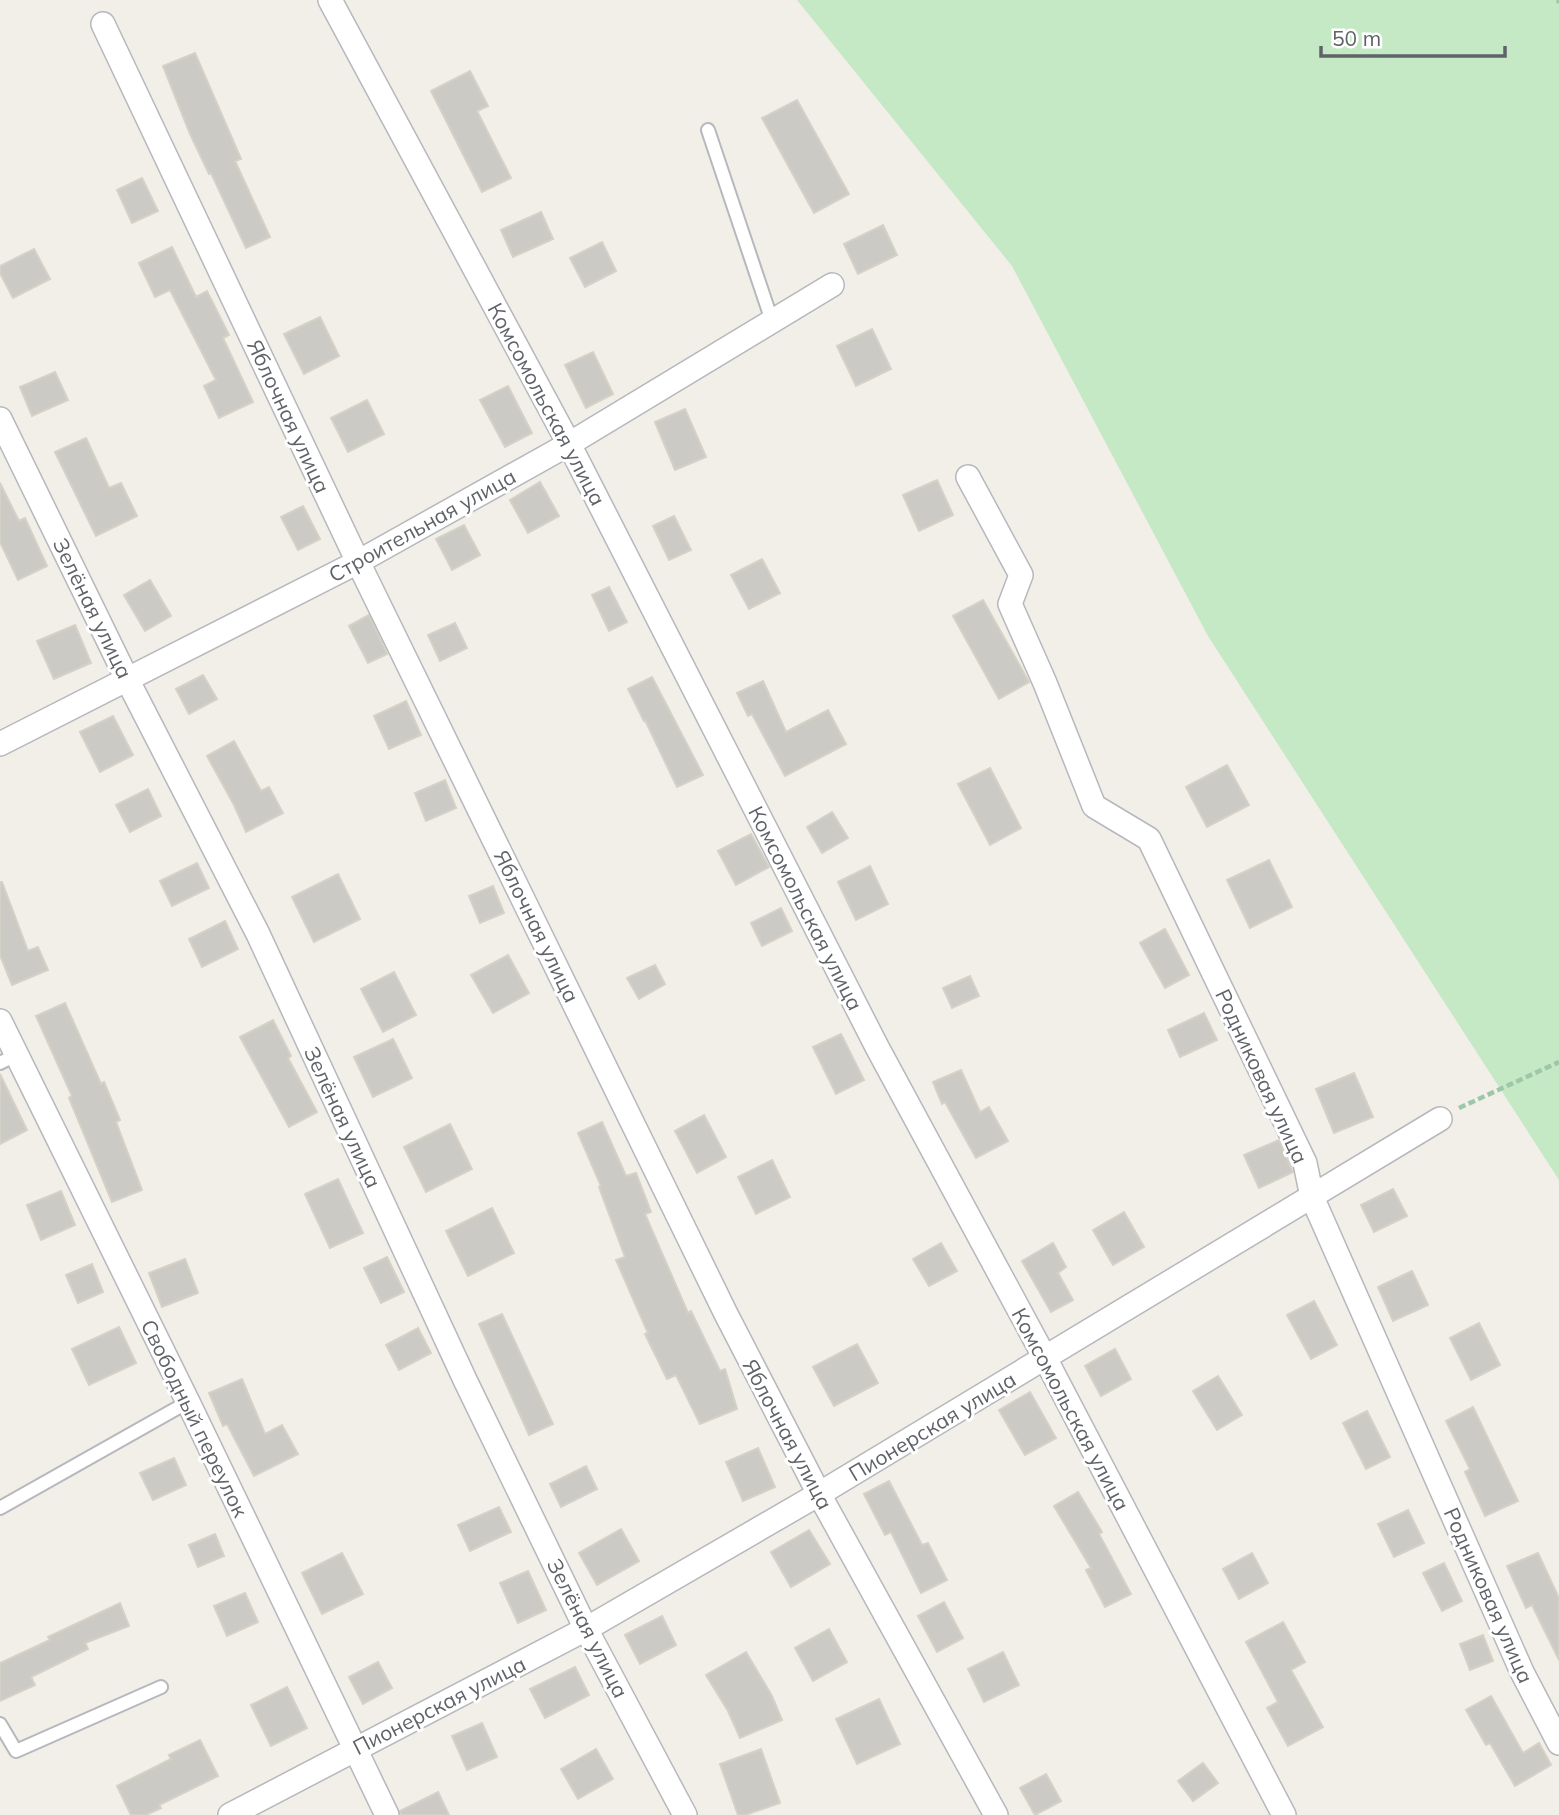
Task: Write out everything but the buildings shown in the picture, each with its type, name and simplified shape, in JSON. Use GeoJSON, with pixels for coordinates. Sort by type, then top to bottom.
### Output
{"type":"FeatureCollection","features":[{"type":"Feature","properties":{"kind":"street","name":"Комсомольская улица"},"geometry":{"type":"LineString","coordinates":[[330,0],[569,444],[877,1047],[1045,1358],[1284,1815]]}},
{"type":"Feature","properties":{"kind":"street","name":"Яблочная улица"},"geometry":{"type":"LineString","coordinates":[[103,24],[358,562],[726,1314],[819,1494],[996,1815]]}},
{"type":"Feature","properties":{"kind":"street","name":"Строительная улица"},"geometry":{"type":"LineString","coordinates":[[0,744],[358,562],[569,444],[832,285]]}},
{"type":"Feature","properties":{"kind":"street","name":"Зелёная улица"},"geometry":{"type":"LineString","coordinates":[[0,419],[128,681],[258,934],[460,1369],[586,1629],[685,1815]]}},
{"type":"Feature","properties":{"kind":"street","name":"Родниковая улица"},"geometry":{"type":"LineString","coordinates":[[968,477],[1021,575],[1010,604],[1094,806],[1149,839],[1305,1163],[1312,1197],[1522,1672],[1559,1743]]}},
{"type":"Feature","properties":{"kind":"street","name":"Свободный переулок"},"geometry":{"type":"LineString","coordinates":[[0,1021],[8,1059],[188,1402],[387,1815]]}},
{"type":"Feature","properties":{"kind":"street","name":"Пионерская улица"},"geometry":{"type":"LineString","coordinates":[[230,1815],[586,1629],[819,1494],[1440,1119]]}},
{"type":"Feature","properties":{"kind":"lane"},"geometry":{"type":"LineString","coordinates":[[708,130],[772,321]]}},
{"type":"Feature","properties":{"kind":"lane"},"geometry":{"type":"LineString","coordinates":[[0,1508],[188,1402]]}},
{"type":"Feature","properties":{"kind":"lane"},"geometry":{"type":"LineString","coordinates":[[0,1724],[16,1751],[161,1687]]}},
{"type":"Feature","properties":{"kind":"path"},"geometry":{"type":"LineString","coordinates":[[1440,1119],[1483,1095],[1559,1062]]}},
{"type":"Feature","properties":{"kind":"green space"},"geometry":{"type":"Polygon","coordinates":[[[797,0],[1559,0],[1559,1180],[1208,636],[1012,266],[797,0]]]}}]}
